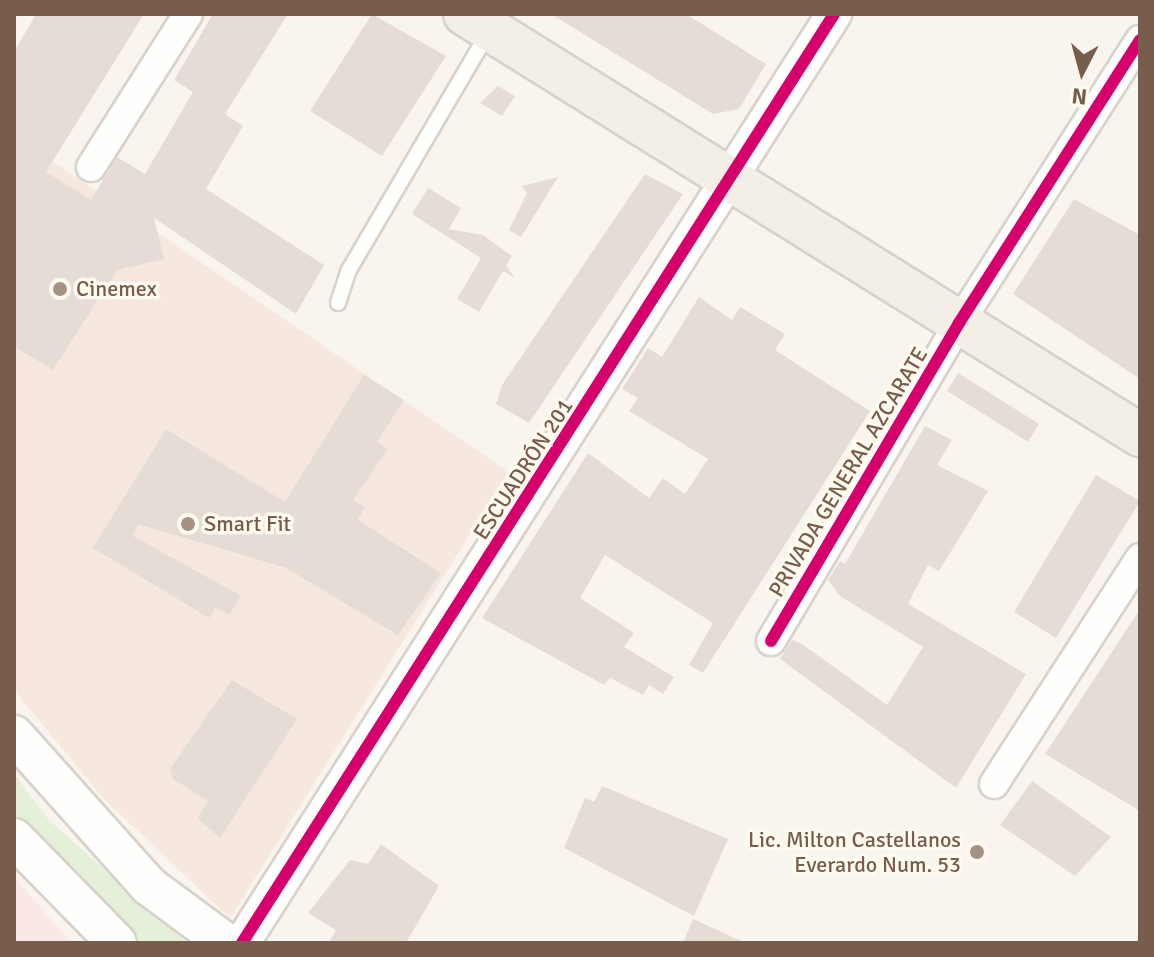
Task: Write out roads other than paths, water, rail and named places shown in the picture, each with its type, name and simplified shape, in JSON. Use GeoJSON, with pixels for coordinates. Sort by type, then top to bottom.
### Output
{"type":"FeatureCollection","features":[{"type":"Feature","properties":{"kind":"main road"},"geometry":{"type":"LineString","coordinates":[[485,20],[1140,435]]}},
{"type":"Feature","properties":{"kind":"main road"},"geometry":{"type":"LineString","coordinates":[[14,735],[149,886],[226,943]]}},
{"type":"Feature","properties":{"kind":"main road"},"geometry":{"type":"LineString","coordinates":[[14,838],[107,942]]}},
{"type":"Feature","properties":{"kind":"street"},"geometry":{"type":"LineString","coordinates":[[91,167],[188,14]]}},
{"type":"Feature","properties":{"kind":"street","name":"ESCUADRÓN 201"},"geometry":{"type":"LineString","coordinates":[[242,943],[834,14]]}},
{"type":"Feature","properties":{"kind":"street","name":"PRIVADA GENERAL AZCARATE"},"geometry":{"type":"LineString","coordinates":[[771,641],[959,323],[1140,40]]}},
{"type":"Feature","properties":{"kind":"street"},"geometry":{"type":"LineString","coordinates":[[994,784],[1140,558]]}},
{"type":"Feature","properties":{"kind":"lane"},"geometry":{"type":"LineString","coordinates":[[338,303],[349,270],[485,20]]}},
{"type":"Feature","properties":{"kind":"place","name":"Cinemex"},"geometry":{"type":"Point","coordinates":[60,289]}},
{"type":"Feature","properties":{"kind":"place","name":"Smart Fit"},"geometry":{"type":"Point","coordinates":[188,524]}},
{"type":"Feature","properties":{"kind":"place","name":"Lic. Milton Castellanos Everardo Num. 53"},"geometry":{"type":"Point","coordinates":[977,852]}}]}
